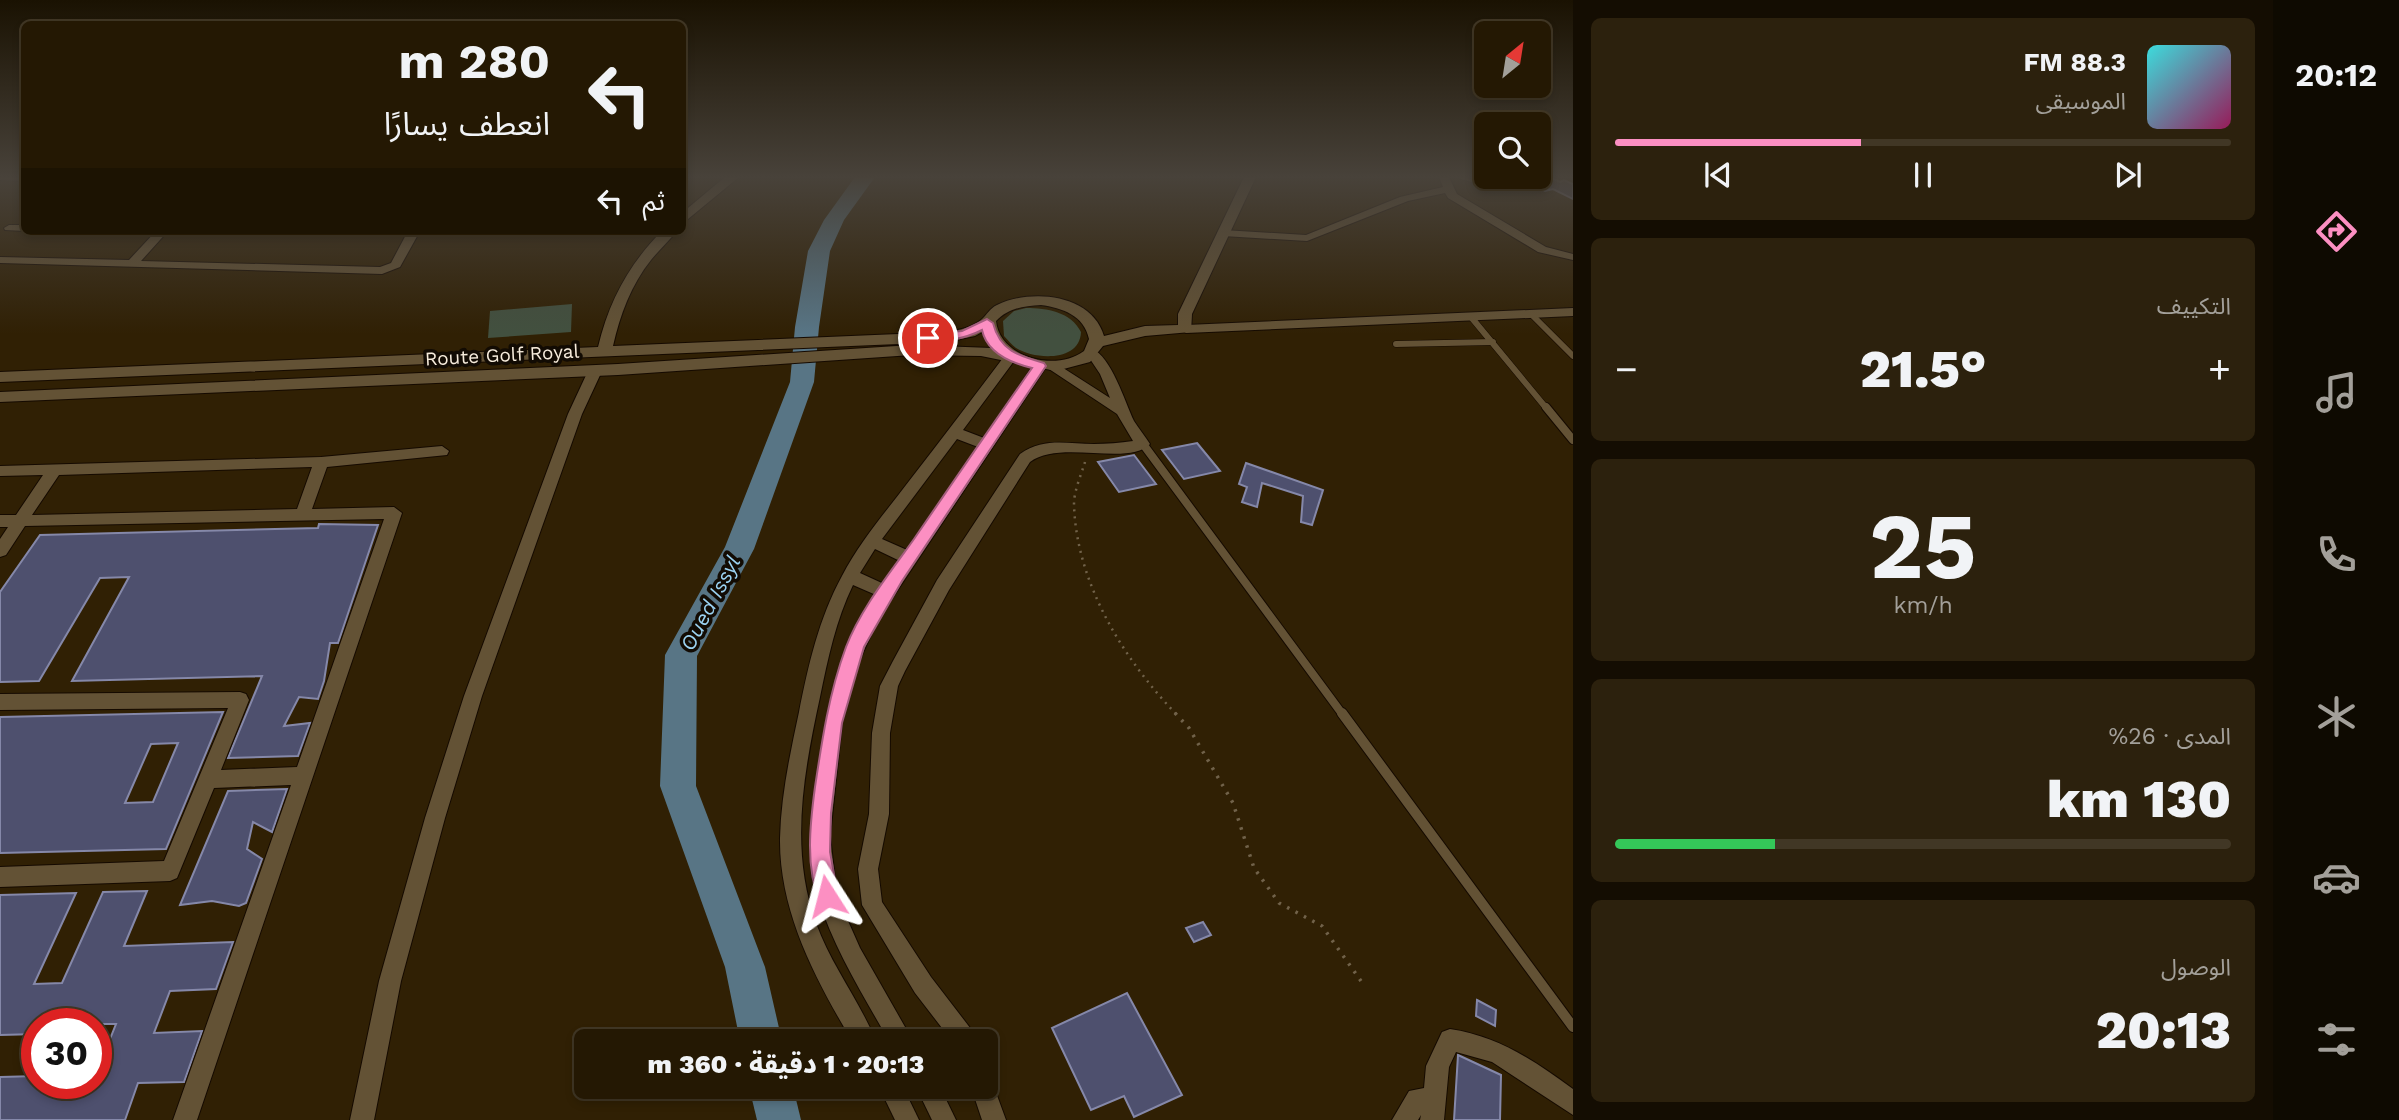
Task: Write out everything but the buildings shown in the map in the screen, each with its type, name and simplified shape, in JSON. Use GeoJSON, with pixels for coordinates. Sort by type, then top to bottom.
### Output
{"type":"FeatureCollection","features":[{"type":"Feature","properties":{"kind":"street"},"geometry":{"type":"LineString","coordinates":[[1186,329],[1185,314],[1225,229]]}},
{"type":"Feature","properties":{"kind":"street"},"geometry":{"type":"LineString","coordinates":[[1223,233],[1307,238],[1331,229]]}},
{"type":"Feature","properties":{"kind":"street"},"geometry":{"type":"LineString","coordinates":[[1507,229],[1542,250],[1573,257]]}},
{"type":"Feature","properties":{"kind":"street"},"geometry":{"type":"LineString","coordinates":[[134,262],[158,235]]}},
{"type":"Feature","properties":{"kind":"street"},"geometry":{"type":"LineString","coordinates":[[0,260],[382,271],[396,265],[412,235]]}},
{"type":"Feature","properties":{"kind":"street"},"geometry":{"type":"LineString","coordinates":[[604,352],[612,315],[627,283],[646,255],[666,235]]}},
{"type":"Feature","properties":{"kind":"street"},"geometry":{"type":"LineString","coordinates":[[1120,410],[1046,366],[1009,356],[991,340],[987,323],[991,314],[999,307],[1025,300],[1056,302],[1082,315],[1145,331]]}},
{"type":"Feature","properties":{"kind":"street"},"geometry":{"type":"LineString","coordinates":[[895,1029],[852,956],[832,912],[820,852],[821,813],[833,723],[843,682],[863,630],[987,445],[1046,366],[1076,363],[1094,348],[1145,331],[1573,312]]}},
{"type":"Feature","properties":{"kind":"street"},"geometry":{"type":"LineString","coordinates":[[957,1029],[923,985],[870,898],[868,869],[879,814],[884,706],[889,686],[943,585],[1025,458],[1034,450],[1046,446],[1090,449],[1143,444],[1120,410],[1105,368],[1094,348],[1096,333],[1082,315]]}},
{"type":"Feature","properties":{"kind":"street","name":"Route Golf Royal"},"geometry":{"type":"LineString","coordinates":[[0,377],[604,352],[767,351],[853,347],[957,336],[987,323]]}},
{"type":"Feature","properties":{"kind":"street","name":"Route Golf Royal"},"geometry":{"type":"LineString","coordinates":[[853,347],[1009,356]]}},
{"type":"Feature","properties":{"kind":"street","name":"Route Golf Royal"},"geometry":{"type":"LineString","coordinates":[[0,397],[595,371],[767,351]]}},
{"type":"Feature","properties":{"kind":"street"},"geometry":{"type":"LineString","coordinates":[[858,1029],[821,964],[793,873],[790,840],[793,792],[817,668],[833,611],[850,576],[1009,356]]}},
{"type":"Feature","properties":{"kind":"street"},"geometry":{"type":"LineString","coordinates":[[362,1120],[390,981],[435,818],[473,696],[575,415],[595,371]]}},
{"type":"Feature","properties":{"kind":"street"},"geometry":{"type":"LineString","coordinates":[[954,432],[987,445]]}},
{"type":"Feature","properties":{"kind":"street"},"geometry":{"type":"LineString","coordinates":[[0,471],[321,462],[442,451]]}},
{"type":"Feature","properties":{"kind":"street"},"geometry":{"type":"LineString","coordinates":[[302,515],[321,462]]}},
{"type":"Feature","properties":{"kind":"street"},"geometry":{"type":"LineString","coordinates":[[0,551],[54,470]]}},
{"type":"Feature","properties":{"kind":"street"},"geometry":{"type":"LineString","coordinates":[[0,521],[394,513],[186,1120]]}},
{"type":"Feature","properties":{"kind":"street"},"geometry":{"type":"LineString","coordinates":[[873,541],[909,558]]}},
{"type":"Feature","properties":{"kind":"street"},"geometry":{"type":"LineString","coordinates":[[850,576],[886,592]]}},
{"type":"Feature","properties":{"kind":"street"},"geometry":{"type":"LineString","coordinates":[[0,702],[240,700],[170,871],[0,877]]}},
{"type":"Feature","properties":{"kind":"street"},"geometry":{"type":"LineString","coordinates":[[209,779],[304,776]]}},
{"type":"Feature","properties":{"kind":"street"},"geometry":{"type":"LineString","coordinates":[[1404,1120],[1417,1099],[1433,1110],[1438,1066],[1450,1040],[1472,1042],[1508,1056],[1573,1103]]}},
{"type":"Feature","properties":{"kind":"street"},"geometry":{"type":"LineString","coordinates":[[897,1099],[907,1120]]}},
{"type":"Feature","properties":{"kind":"street"},"geometry":{"type":"LineString","coordinates":[[934,1099],[944,1120]]}},
{"type":"Feature","properties":{"kind":"street"},"geometry":{"type":"LineString","coordinates":[[987,1099],[994,1120]]}},
{"type":"Feature","properties":{"kind":"lane"},"geometry":{"type":"LineString","coordinates":[[1531,314],[1573,356]]}},
{"type":"Feature","properties":{"kind":"lane"},"geometry":{"type":"LineString","coordinates":[[1471,317],[1573,440]]}},
{"type":"Feature","properties":{"kind":"lane"},"geometry":{"type":"LineString","coordinates":[[1396,344],[1493,342]]}},
{"type":"Feature","properties":{"kind":"lane"},"geometry":{"type":"LineString","coordinates":[[1143,444],[1573,1027]]}},
{"type":"Feature","properties":{"kind":"path"},"geometry":{"type":"LineString","coordinates":[[1090,449],[1074,502],[1083,563],[1110,625],[1151,688],[1189,728],[1227,792],[1254,868],[1279,903],[1322,926],[1361,981]]}},
{"type":"Feature","properties":{"kind":"green space"},"geometry":{"type":"Polygon","coordinates":[[[572,304],[571,332],[488,338],[490,311],[572,304]]]}},
{"type":"Feature","properties":{"kind":"green space"},"geometry":{"type":"Polygon","coordinates":[[[1026,308],[1050,310],[1065,316],[1077,325],[1081,332],[1079,342],[1073,349],[1055,356],[1034,355],[1016,348],[1004,336],[1003,321],[1014,311],[1026,308]]]}},
{"type":"Feature","properties":{"kind":"waterway","name":"Oued Issyl"},"geometry":{"type":"LineString","coordinates":[[758,1029],[745,967],[678,786],[681,655],[739,549],[802,382],[807,327],[819,251],[830,229]]}},
{"type":"Feature","properties":{"kind":"waterway","name":"Oued Issyl"},"geometry":{"type":"LineString","coordinates":[[774,1099],[779,1120]]}},
{"type":"Feature","properties":{"kind":"route"},"geometry":{"type":"LineString","coordinates":[[827,896],[820,852],[821,813],[833,723],[855,647],[870,617],[1040,366],[1020,361],[997,347],[987,331],[987,323],[957,336],[928,338]]}}]}
